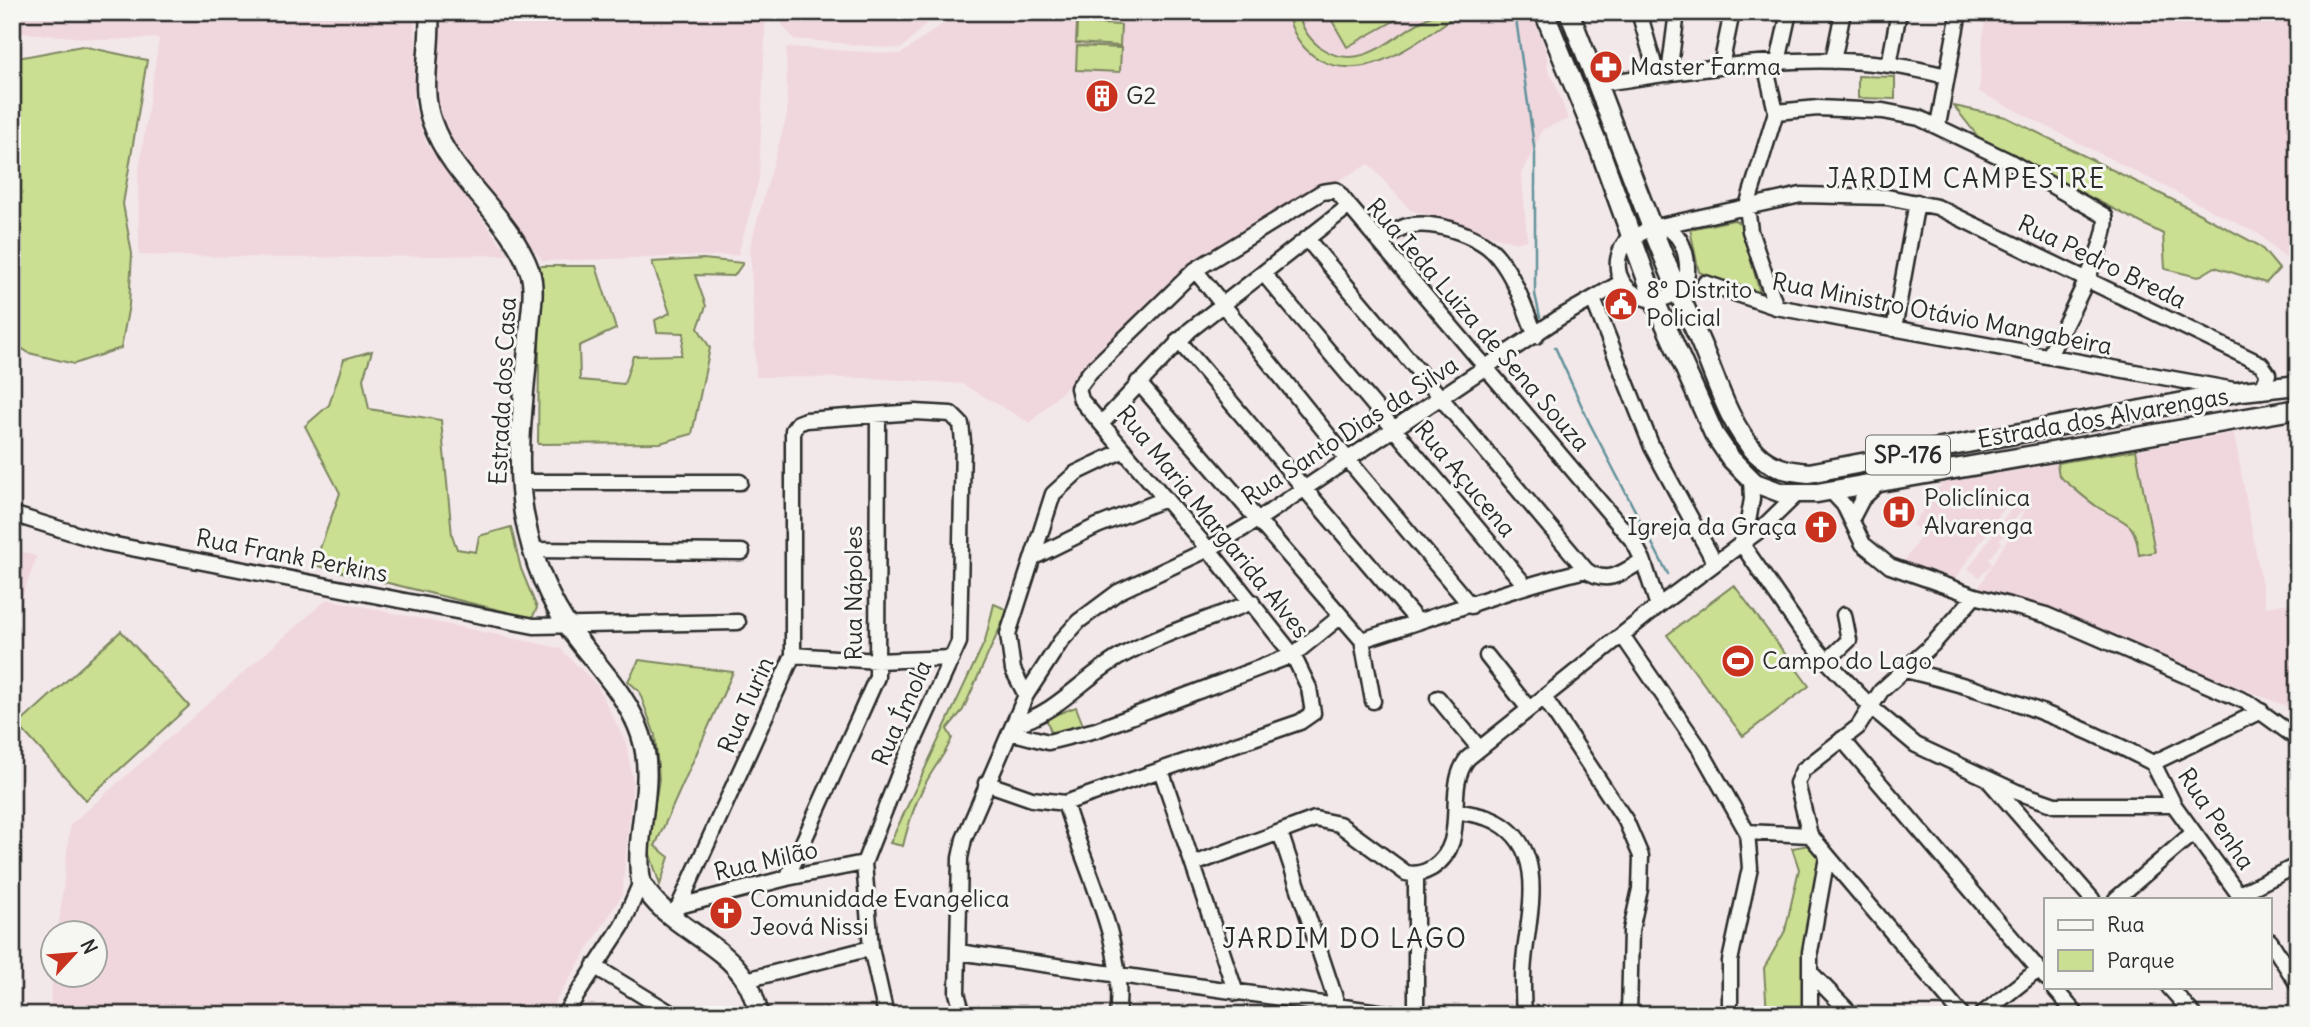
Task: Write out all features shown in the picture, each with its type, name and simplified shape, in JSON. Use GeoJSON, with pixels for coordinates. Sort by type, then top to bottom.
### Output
{"type":"FeatureCollection","features":[{"type":"Feature","properties":{"kind":"main road","name":"Estrada dos Casa"},"geometry":{"type":"LineString","coordinates":[[429,12],[427,83],[431,120],[464,180],[512,239],[532,282],[521,482],[532,550],[548,593],[567,625],[612,683],[641,736],[648,774],[640,835],[641,882]]}},
{"type":"Feature","properties":{"kind":"main road","name":"Estrada dos Alvarengas"},"geometry":{"type":"LineString","coordinates":[[1545,12],[1654,299],[1714,434],[1725,452],[1751,480],[1773,491],[1796,495],[1831,491],[2298,409]]}},
{"type":"Feature","properties":{"kind":"main road","name":"Estrada dos Alvarengas"},"geometry":{"type":"LineString","coordinates":[[1569,12],[1655,227],[1676,292],[1744,439],[1773,466],[1789,471],[1809,472],[2242,391],[2261,391],[2298,384]]}},
{"type":"Feature","properties":{"kind":"main road"},"geometry":{"type":"LineString","coordinates":[[1569,73],[1582,75],[1597,84]]}},
{"type":"Feature","properties":{"kind":"main road"},"geometry":{"type":"LineString","coordinates":[[641,882],[646,891],[675,911],[746,980],[759,1015]]}},
{"type":"Feature","properties":{"kind":"street"},"geometry":{"type":"LineString","coordinates":[[1639,12],[1663,74]]}},
{"type":"Feature","properties":{"kind":"street"},"geometry":{"type":"LineString","coordinates":[[1663,74],[1676,12]]}},
{"type":"Feature","properties":{"kind":"street"},"geometry":{"type":"LineString","coordinates":[[1712,12],[1731,14],[1721,66]]}},
{"type":"Feature","properties":{"kind":"street"},"geometry":{"type":"LineString","coordinates":[[1776,307],[1750,231],[1747,206],[1776,112],[1772,63],[1788,12]]}},
{"type":"Feature","properties":{"kind":"street"},"geometry":{"type":"LineString","coordinates":[[1833,61],[1843,12]]}},
{"type":"Feature","properties":{"kind":"street"},"geometry":{"type":"LineString","coordinates":[[1889,65],[1899,12]]}},
{"type":"Feature","properties":{"kind":"street"},"geometry":{"type":"LineString","coordinates":[[1938,125],[1959,12]]}},
{"type":"Feature","properties":{"kind":"street"},"geometry":{"type":"LineString","coordinates":[[1597,84],[1721,66],[1833,61],[1889,65],[1947,76]]}},
{"type":"Feature","properties":{"kind":"street"},"geometry":{"type":"LineString","coordinates":[[1776,112],[1818,108],[1883,111],[1938,125],[2102,213],[2107,226],[2087,280],[2049,356]]}},
{"type":"Feature","properties":{"kind":"street"},"geometry":{"type":"LineString","coordinates":[[1349,206],[1336,190],[1322,192],[1195,270],[1348,460],[1471,606]]}},
{"type":"Feature","properties":{"kind":"street","name":"Rua Pedro Breda"},"geometry":{"type":"LineString","coordinates":[[1655,227],[1801,195],[1863,195],[1917,202],[1954,214],[2261,364],[2268,374],[2261,391]]}},
{"type":"Feature","properties":{"kind":"street"},"geometry":{"type":"LineString","coordinates":[[1894,329],[1917,202]]}},
{"type":"Feature","properties":{"kind":"street","name":"Rua Ieda Luiza de Sena Souza"},"geometry":{"type":"LineString","coordinates":[[1102,423],[1178,340],[1349,206],[1633,541],[1643,560],[1658,606]]}},
{"type":"Feature","properties":{"kind":"street"},"geometry":{"type":"LineString","coordinates":[[1679,238],[1684,221]]}},
{"type":"Feature","properties":{"kind":"street"},"geometry":{"type":"LineString","coordinates":[[1380,243],[1392,233],[1412,225],[1442,228],[1488,246],[1506,267],[1539,333]]}},
{"type":"Feature","properties":{"kind":"street"},"geometry":{"type":"LineString","coordinates":[[1655,227],[1672,230],[1679,238],[1687,270],[1684,283],[1676,292],[1654,299],[1635,295],[1622,282],[1620,255],[1624,244],[1631,237],[1655,227]]}},
{"type":"Feature","properties":{"kind":"street"},"geometry":{"type":"LineString","coordinates":[[1307,239],[1586,570],[1594,577],[1607,579],[1643,560]]}},
{"type":"Feature","properties":{"kind":"street","name":"Rua Maria Margarida Alves"},"geometry":{"type":"LineString","coordinates":[[1161,770],[1310,717],[1313,713],[1312,698],[1293,655],[1209,549],[1077,392],[1082,382],[1195,270]]}},
{"type":"Feature","properties":{"kind":"street","name":"Rua Açucena"},"geometry":{"type":"LineString","coordinates":[[1263,273],[1525,585]]}},
{"type":"Feature","properties":{"kind":"street","name":"Rua Santo Dias da Silva"},"geometry":{"type":"LineString","coordinates":[[963,1015],[957,993],[960,858],[964,839],[1026,695],[1060,641],[1098,606],[1138,581],[1209,549],[1259,519],[1559,318],[1622,282]]}},
{"type":"Feature","properties":{"kind":"street","name":"Rua Ministro Otávio Mangabeira"},"geometry":{"type":"LineString","coordinates":[[1706,283],[1776,307],[2242,391]]}},
{"type":"Feature","properties":{"kind":"street"},"geometry":{"type":"LineString","coordinates":[[1593,299],[1652,447],[1715,563]]}},
{"type":"Feature","properties":{"kind":"street"},"geometry":{"type":"LineString","coordinates":[[1178,340],[1418,622]]}},
{"type":"Feature","properties":{"kind":"street"},"geometry":{"type":"LineString","coordinates":[[2172,380],[2178,394],[2177,405]]}},
{"type":"Feature","properties":{"kind":"street"},"geometry":{"type":"LineString","coordinates":[[1138,382],[1362,640],[1373,701]]}},
{"type":"Feature","properties":{"kind":"street","name":"Rua Ímola"},"geometry":{"type":"LineString","coordinates":[[878,415],[943,412],[951,414],[961,424],[962,607],[959,642],[864,863],[871,948],[886,1015]]}},
{"type":"Feature","properties":{"kind":"street","name":"Rua Turin"},"geometry":{"type":"LineString","coordinates":[[675,911],[793,655],[793,430],[798,423],[806,420],[878,415]]}},
{"type":"Feature","properties":{"kind":"street","name":"Rua Nápoles"},"geometry":{"type":"LineString","coordinates":[[787,878],[873,685],[877,661],[878,415]]}},
{"type":"Feature","properties":{"kind":"street"},"geometry":{"type":"LineString","coordinates":[[1026,695],[1013,670],[1008,634],[1053,494],[1076,473],[1124,450]]}},
{"type":"Feature","properties":{"kind":"street"},"geometry":{"type":"LineString","coordinates":[[1751,480],[1752,499],[1743,541],[1801,630],[1827,661],[1872,708],[1916,745],[1987,778],[2055,805],[2174,805]]}},
{"type":"Feature","properties":{"kind":"street"},"geometry":{"type":"LineString","coordinates":[[521,482],[740,482]]}},
{"type":"Feature","properties":{"kind":"street"},"geometry":{"type":"LineString","coordinates":[[1852,520],[1862,499],[1879,483]]}},
{"type":"Feature","properties":{"kind":"street"},"geometry":{"type":"LineString","coordinates":[[1831,491],[1844,505],[1863,544],[1890,566],[1975,596],[2046,615],[2261,711],[2298,739]]}},
{"type":"Feature","properties":{"kind":"street"},"geometry":{"type":"LineString","coordinates":[[1194,864],[1315,819],[1326,819],[1339,824],[1398,868],[1416,875],[1438,864],[1447,854],[1455,829],[1461,767],[1479,748],[1658,606],[1774,519],[1796,495]]}},
{"type":"Feature","properties":{"kind":"street"},"geometry":{"type":"LineString","coordinates":[[1032,558],[1097,526],[1165,499]]}},
{"type":"Feature","properties":{"kind":"street","name":"Rua Frank Perkins"},"geometry":{"type":"LineString","coordinates":[[12,514],[104,543],[547,628],[567,625],[738,622]]}},
{"type":"Feature","properties":{"kind":"street"},"geometry":{"type":"LineString","coordinates":[[532,550],[741,552]]}},
{"type":"Feature","properties":{"kind":"street"},"geometry":{"type":"LineString","coordinates":[[1362,640],[1471,606],[1525,585],[1586,570]]}},
{"type":"Feature","properties":{"kind":"street"},"geometry":{"type":"LineString","coordinates":[[1962,1015],[1810,835],[1798,792],[1798,776],[1858,727],[1881,691],[1952,625],[1975,596]]}},
{"type":"Feature","properties":{"kind":"street"},"geometry":{"type":"LineString","coordinates":[[1013,728],[1053,707],[1083,681],[1124,654],[1252,602]]}},
{"type":"Feature","properties":{"kind":"street"},"geometry":{"type":"LineString","coordinates":[[1827,661],[1849,640],[1844,615]]}},
{"type":"Feature","properties":{"kind":"street"},"geometry":{"type":"LineString","coordinates":[[1013,728],[1048,742],[1068,739],[1293,655],[1341,616]]}},
{"type":"Feature","properties":{"kind":"street"},"geometry":{"type":"LineString","coordinates":[[1622,635],[1700,749],[1747,832],[1750,868],[1730,961],[1730,1015]]}},
{"type":"Feature","properties":{"kind":"street"},"geometry":{"type":"LineString","coordinates":[[793,655],[877,661],[952,659]]}},
{"type":"Feature","properties":{"kind":"street"},"geometry":{"type":"LineString","coordinates":[[1487,656],[1529,709]]}},
{"type":"Feature","properties":{"kind":"street"},"geometry":{"type":"LineString","coordinates":[[1905,670],[2006,696],[2153,762],[2261,711]]}},
{"type":"Feature","properties":{"kind":"street"},"geometry":{"type":"LineString","coordinates":[[1544,697],[1626,821],[1641,856],[1640,889],[1631,930],[1629,1015]]}},
{"type":"Feature","properties":{"kind":"street"},"geometry":{"type":"LineString","coordinates":[[1438,698],[1479,748]]}},
{"type":"Feature","properties":{"kind":"street"},"geometry":{"type":"LineString","coordinates":[[1842,740],[2042,974],[1981,1015]]}},
{"type":"Feature","properties":{"kind":"street","name":"Rua Penha"},"geometry":{"type":"LineString","coordinates":[[2153,762],[2174,805],[2241,897]]}},
{"type":"Feature","properties":{"kind":"street"},"geometry":{"type":"LineString","coordinates":[[986,783],[1032,799],[1065,803],[1161,770],[1236,993]]}},
{"type":"Feature","properties":{"kind":"street"},"geometry":{"type":"LineString","coordinates":[[1987,778],[2091,898]]}},
{"type":"Feature","properties":{"kind":"street"},"geometry":{"type":"LineString","coordinates":[[1065,803],[1114,943],[1120,975],[1117,1015]]}},
{"type":"Feature","properties":{"kind":"street"},"geometry":{"type":"LineString","coordinates":[[1455,811],[1497,822],[1523,848],[1530,862],[1532,880],[1522,984],[1524,1015]]}},
{"type":"Feature","properties":{"kind":"street"},"geometry":{"type":"LineString","coordinates":[[1280,832],[1338,1006]]}},
{"type":"Feature","properties":{"kind":"street"},"geometry":{"type":"LineString","coordinates":[[1747,832],[1810,835]]}},
{"type":"Feature","properties":{"kind":"street"},"geometry":{"type":"LineString","coordinates":[[2117,898],[2193,833]]}},
{"type":"Feature","properties":{"kind":"street"},"geometry":{"type":"LineString","coordinates":[[1810,1015],[1813,931],[1827,857]]}},
{"type":"Feature","properties":{"kind":"street","name":"Rua Milão"},"geometry":{"type":"LineString","coordinates":[[675,911],[787,878],[864,863]]}},
{"type":"Feature","properties":{"kind":"street"},"geometry":{"type":"LineString","coordinates":[[2241,897],[2298,865]]}},
{"type":"Feature","properties":{"kind":"street"},"geometry":{"type":"LineString","coordinates":[[1416,875],[1416,1015]]}},
{"type":"Feature","properties":{"kind":"street"},"geometry":{"type":"LineString","coordinates":[[564,1015],[622,926],[641,882]]}},
{"type":"Feature","properties":{"kind":"street"},"geometry":{"type":"LineString","coordinates":[[2272,943],[2292,962],[2298,985]]}},
{"type":"Feature","properties":{"kind":"street"},"geometry":{"type":"LineString","coordinates":[[746,980],[871,948]]}},
{"type":"Feature","properties":{"kind":"street"},"geometry":{"type":"LineString","coordinates":[[958,952],[1400,1015]]}},
{"type":"Feature","properties":{"kind":"street"},"geometry":{"type":"LineString","coordinates":[[594,966],[674,1015]]}},
{"type":"Feature","properties":{"kind":"street"},"geometry":{"type":"LineString","coordinates":[[1810,972],[1852,1015]]}},
{"type":"Feature","properties":{"kind":"street"},"geometry":{"type":"LineString","coordinates":[[2054,988],[2077,1015]]}},
{"type":"Feature","properties":{"kind":"street"},"geometry":{"type":"LineString","coordinates":[[2170,988],[2194,1015]]}},
{"type":"Feature","properties":{"kind":"shaded area"},"geometry":{"type":"Polygon","coordinates":[[[12,12],[413,12],[419,65],[413,103],[426,143],[509,255],[290,258],[139,255],[138,175],[159,38],[108,40],[12,32],[12,12]]]}},
{"type":"Feature","properties":{"kind":"shaded area"},"geometry":{"type":"Polygon","coordinates":[[[433,12],[766,12],[759,180],[738,255],[543,261],[484,187],[435,119],[433,12]]]}},
{"type":"Feature","properties":{"kind":"shaded area"},"geometry":{"type":"Polygon","coordinates":[[[783,12],[938,12],[901,49],[794,39],[782,25],[783,12]]]}},
{"type":"Feature","properties":{"kind":"shaded area"},"geometry":{"type":"Polygon","coordinates":[[[959,12],[1531,12],[1546,50],[1548,70],[1568,119],[1543,129],[1522,174],[1527,240],[1515,243],[1410,210],[1369,164],[1209,250],[1030,423],[962,384],[866,378],[756,377],[750,246],[787,115],[786,47],[901,54],[959,12]]]}},
{"type":"Feature","properties":{"kind":"shaded area"},"geometry":{"type":"Polygon","coordinates":[[[1985,12],[2298,12],[2298,270],[2260,235],[1979,92],[1985,12]]]}},
{"type":"Feature","properties":{"kind":"shaded area"},"geometry":{"type":"Polygon","coordinates":[[[2234,433],[2266,607],[2298,602],[2298,711],[2039,606],[1977,590],[2028,505],[2013,495],[1953,582],[1903,563],[1923,533],[1912,525],[1942,483],[2234,433]]]}},
{"type":"Feature","properties":{"kind":"shaded area"},"geometry":{"type":"Polygon","coordinates":[[[2015,503],[2023,509],[1989,559],[1992,564],[1979,577],[1968,569],[2015,503]]]}},
{"type":"Feature","properties":{"kind":"shaded area"},"geometry":{"type":"Polygon","coordinates":[[[12,547],[37,557],[12,623],[12,547]]]}},
{"type":"Feature","properties":{"kind":"shaded area"},"geometry":{"type":"Polygon","coordinates":[[[327,599],[560,648],[597,685],[626,743],[633,781],[622,895],[547,1015],[49,1015],[52,988],[108,988],[108,918],[60,918],[70,825],[327,599]]]}},
{"type":"Feature","properties":{"kind":"green space"},"geometry":{"type":"Polygon","coordinates":[[[1287,12],[1298,12],[1306,32],[1321,48],[1337,56],[1353,57],[1382,46],[1439,13],[1461,12],[1391,57],[1353,67],[1334,65],[1309,53],[1296,37],[1287,12]]]}},
{"type":"Feature","properties":{"kind":"green space"},"geometry":{"type":"Polygon","coordinates":[[[1327,12],[1410,12],[1347,47],[1327,12]]]}},
{"type":"Feature","properties":{"kind":"green space"},"geometry":{"type":"Polygon","coordinates":[[[1077,23],[1121,25],[1120,46],[1076,43],[1077,23]]]}},
{"type":"Feature","properties":{"kind":"green space"},"geometry":{"type":"Polygon","coordinates":[[[82,46],[147,60],[123,204],[132,254],[129,305],[121,348],[74,364],[29,353],[12,342],[12,59],[82,46]]]}},
{"type":"Feature","properties":{"kind":"green space"},"geometry":{"type":"Polygon","coordinates":[[[1077,46],[1121,48],[1120,72],[1076,70],[1077,46]]]}},
{"type":"Feature","properties":{"kind":"green space"},"geometry":{"type":"Polygon","coordinates":[[[1858,76],[1895,77],[1895,99],[1858,98],[1858,76]]]}},
{"type":"Feature","properties":{"kind":"green space"},"geometry":{"type":"Polygon","coordinates":[[[1954,106],[2006,117],[2183,205],[2260,246],[2279,269],[2266,283],[2215,267],[2198,277],[2165,269],[2163,234],[1983,143],[1954,106]]]}},
{"type":"Feature","properties":{"kind":"green space"},"geometry":{"type":"Polygon","coordinates":[[[1734,220],[1741,224],[1761,297],[1699,272],[1690,229],[1734,220]]]}},
{"type":"Feature","properties":{"kind":"green space"},"geometry":{"type":"Polygon","coordinates":[[[703,259],[743,263],[734,276],[695,275],[706,306],[698,328],[710,348],[692,434],[660,443],[538,444],[540,266],[596,266],[616,329],[579,346],[580,380],[624,384],[633,356],[681,355],[684,333],[657,332],[655,320],[670,313],[652,262],[703,259]]]}},
{"type":"Feature","properties":{"kind":"green space"},"geometry":{"type":"Polygon","coordinates":[[[372,351],[363,379],[369,409],[441,420],[452,535],[457,549],[476,552],[479,536],[511,527],[521,569],[537,608],[532,618],[314,565],[340,493],[305,426],[329,405],[344,359],[372,351]]]}},
{"type":"Feature","properties":{"kind":"green space"},"geometry":{"type":"Polygon","coordinates":[[[2136,450],[2155,552],[2139,555],[2135,535],[2128,524],[2099,508],[2059,476],[2057,463],[2136,450]]]}},
{"type":"Feature","properties":{"kind":"green space","name":"Campo do Lago"},"geometry":{"type":"Polygon","coordinates":[[[1734,585],[1809,686],[1743,736],[1667,635],[1734,585]]]}},
{"type":"Feature","properties":{"kind":"green space"},"geometry":{"type":"Polygon","coordinates":[[[994,604],[1008,610],[963,710],[947,729],[952,738],[920,794],[903,846],[890,843],[985,641],[994,604]]]}},
{"type":"Feature","properties":{"kind":"green space"},"geometry":{"type":"Polygon","coordinates":[[[121,631],[189,706],[86,800],[18,725],[121,631]]]}},
{"type":"Feature","properties":{"kind":"green space"},"geometry":{"type":"Polygon","coordinates":[[[639,660],[733,672],[655,846],[669,857],[660,885],[648,848],[659,779],[655,735],[639,691],[628,681],[639,660]]]}},
{"type":"Feature","properties":{"kind":"green space"},"geometry":{"type":"Polygon","coordinates":[[[1076,707],[1083,725],[1052,735],[1046,718],[1076,707]]]}},
{"type":"Feature","properties":{"kind":"green space"},"geometry":{"type":"Polygon","coordinates":[[[1809,845],[1822,859],[1804,1015],[1767,1015],[1764,968],[1785,931],[1799,869],[1792,848],[1809,845]]]}},
{"type":"Feature","properties":{"kind":"waterway"},"geometry":{"type":"LineString","coordinates":[[1515,12],[1535,153],[1535,294],[1540,317]]}},
{"type":"Feature","properties":{"kind":"waterway"},"geometry":{"type":"LineString","coordinates":[[1555,347],[1589,422],[1668,574]]}},
{"type":"Feature","properties":{"kind":"place","name":"Master Farma"},"geometry":{"type":"Point","coordinates":[1606,67]}},
{"type":"Feature","properties":{"kind":"place","name":"G2"},"geometry":{"type":"Point","coordinates":[1102,96]}},
{"type":"Feature","properties":{"kind":"place","name":"8º Distrito Policial"},"geometry":{"type":"Point","coordinates":[1621,304]}},
{"type":"Feature","properties":{"kind":"place","name":"Policlínica Alvarenga"},"geometry":{"type":"Point","coordinates":[1899,512]}},
{"type":"Feature","properties":{"kind":"place","name":"Igreja da Graça"},"geometry":{"type":"Point","coordinates":[1821,527]}},
{"type":"Feature","properties":{"kind":"place","name":"Campo do Lago"},"geometry":{"type":"Point","coordinates":[1738,661]}},
{"type":"Feature","properties":{"kind":"place","name":"Comunidade Evangelica Jeová Nissi"},"geometry":{"type":"Point","coordinates":[726,913]}},
{"type":"Feature","properties":{"kind":"district","name":"JARDIM CAMPESTRE"},"geometry":{"type":"Point","coordinates":[1966,179]}},
{"type":"Feature","properties":{"kind":"district","name":"JARDIM DO LAGO"},"geometry":{"type":"Point","coordinates":[1345,939]}}]}
